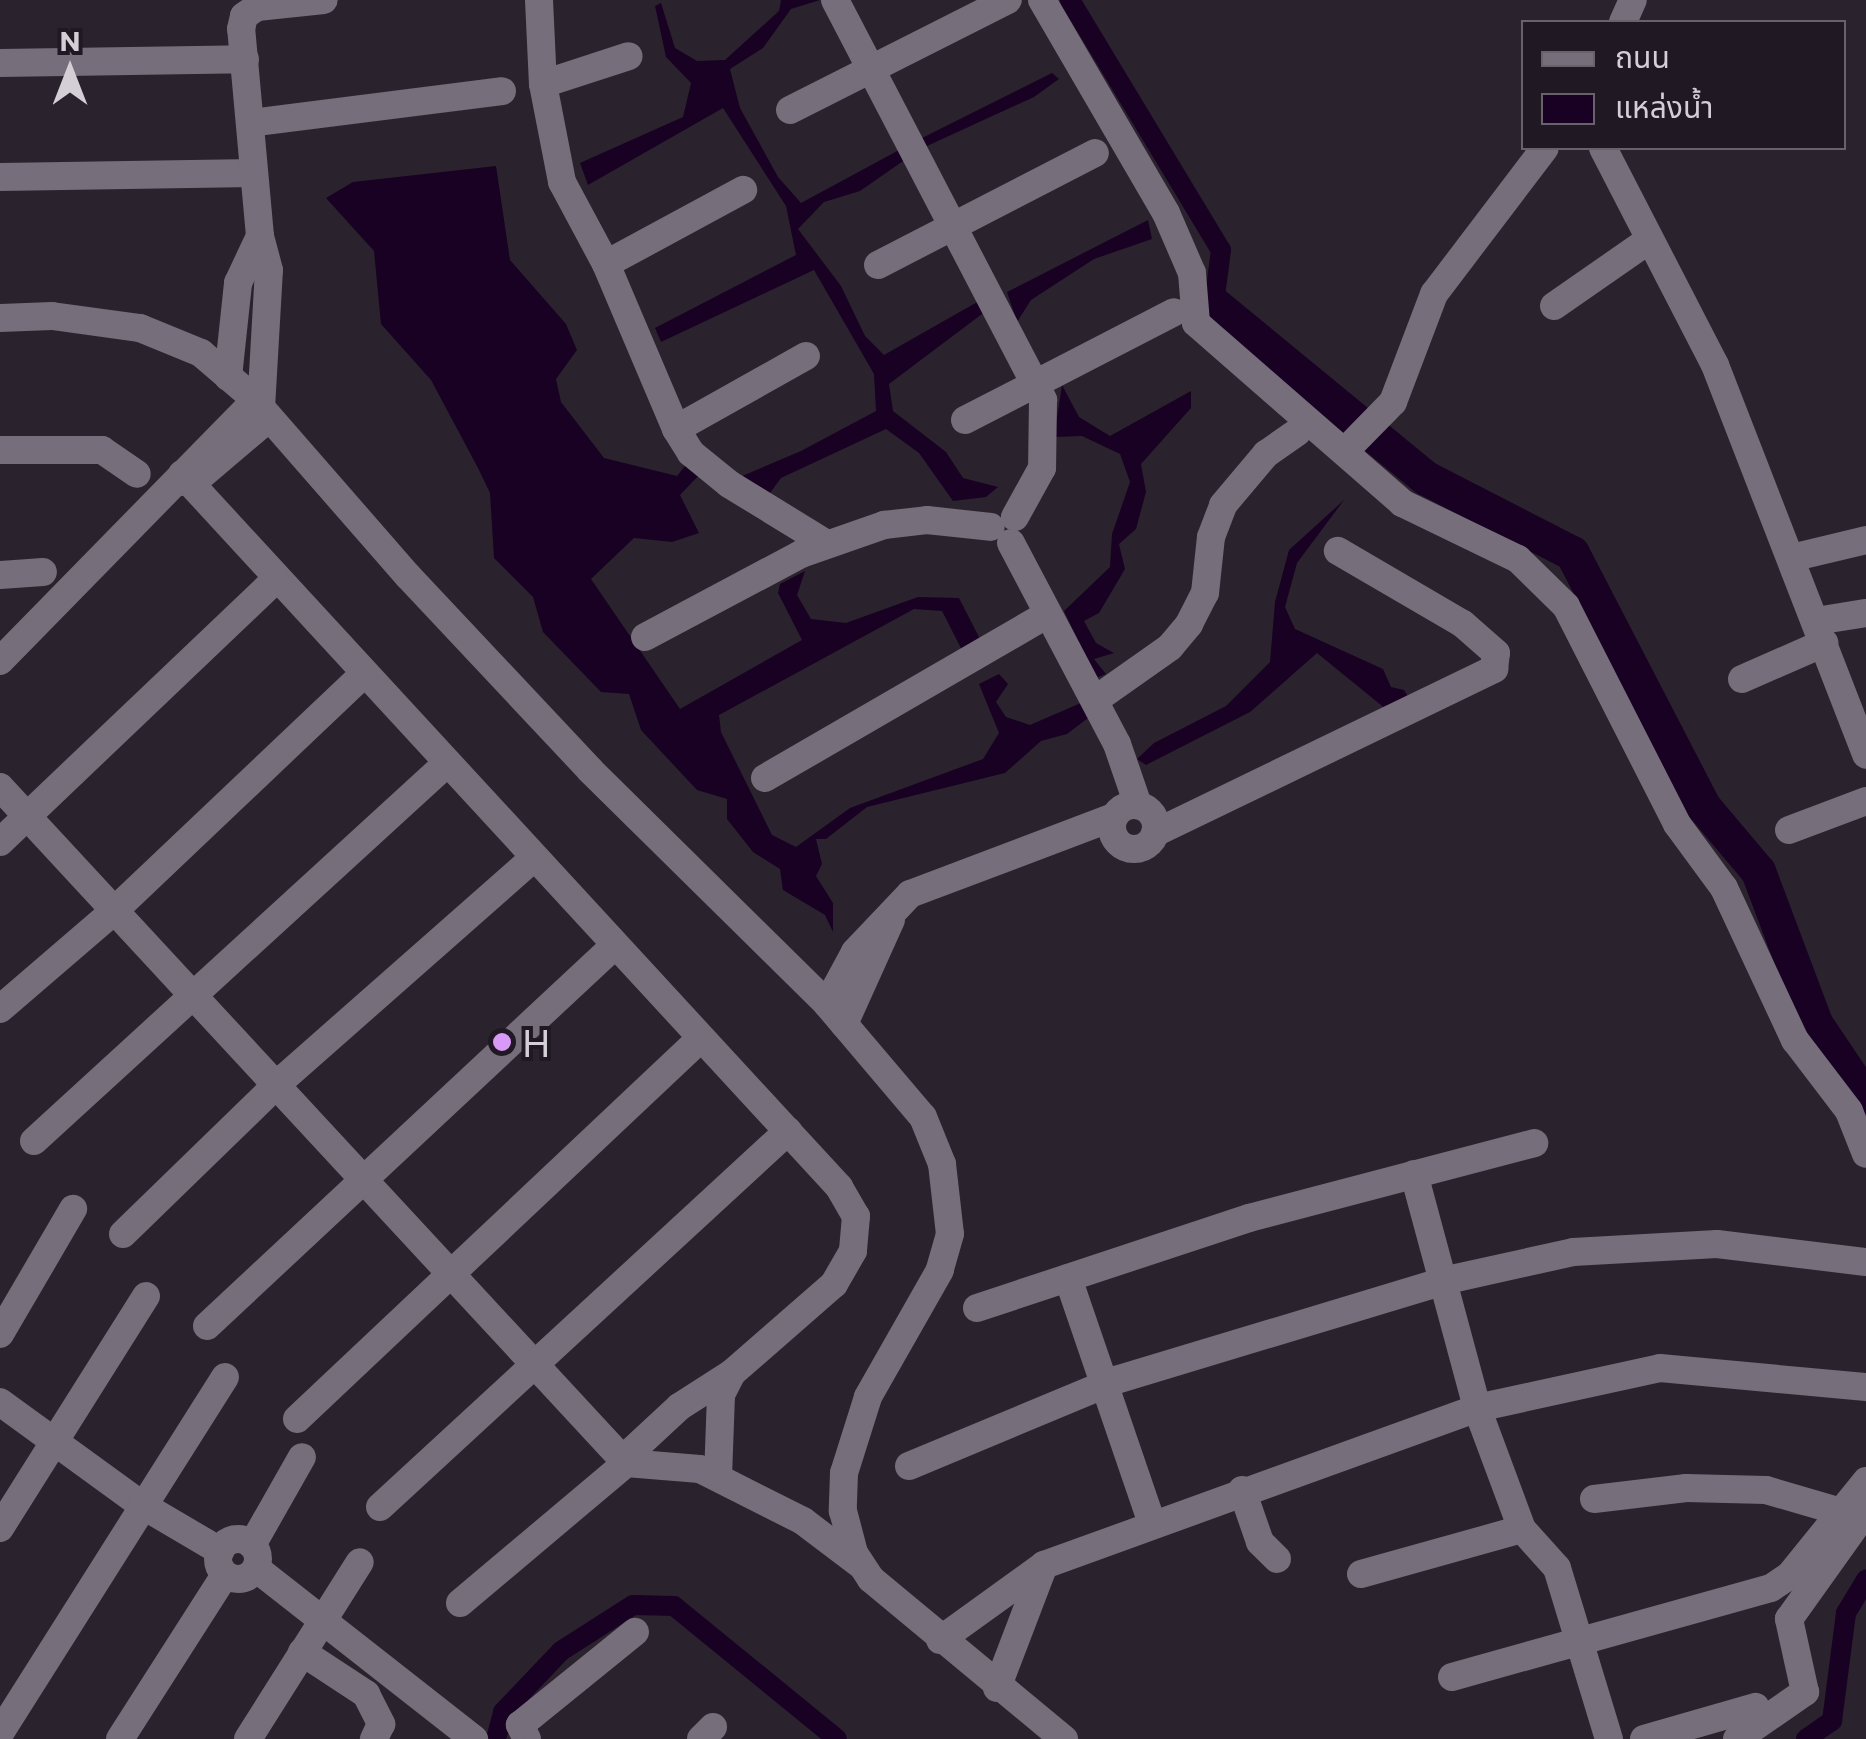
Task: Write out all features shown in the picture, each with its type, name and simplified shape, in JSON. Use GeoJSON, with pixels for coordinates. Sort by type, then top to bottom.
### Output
{"type":"FeatureCollection","features":[{"type":"Feature","properties":{"kind":"street"},"geometry":{"type":"LineString","coordinates":[[0,662],[184,479],[261,409],[270,304],[254,174],[244,16],[257,7],[324,0]]}},
{"type":"Feature","properties":{"kind":"street"},"geometry":{"type":"LineString","coordinates":[[538,0],[543,84],[562,182],[606,264],[684,441],[827,544]]}},
{"type":"Feature","properties":{"kind":"street"},"geometry":{"type":"LineString","coordinates":[[836,0],[1033,383],[1047,428],[1042,468],[1005,529]]}},
{"type":"Feature","properties":{"kind":"street"},"geometry":{"type":"LineString","coordinates":[[790,110],[1008,0]]}},
{"type":"Feature","properties":{"kind":"street"},"geometry":{"type":"LineString","coordinates":[[1042,0],[1173,228],[1192,273],[1196,323],[1351,445],[1402,503],[1518,559],[1566,606],[1677,824],[1724,888],[1795,1040],[1849,1111],[1866,1154]]}},
{"type":"Feature","properties":{"kind":"street"},"geometry":{"type":"LineString","coordinates":[[543,84],[629,56]]}},
{"type":"Feature","properties":{"kind":"street"},"geometry":{"type":"LineString","coordinates":[[0,63],[245,59]]}},
{"type":"Feature","properties":{"kind":"street"},"geometry":{"type":"LineString","coordinates":[[250,122],[502,91]]}},
{"type":"Feature","properties":{"kind":"street"},"geometry":{"type":"LineString","coordinates":[[1351,445],[1393,402],[1434,294],[1542,150]]}},
{"type":"Feature","properties":{"kind":"street"},"geometry":{"type":"LineString","coordinates":[[1604,150],[1715,364],[1866,755]]}},
{"type":"Feature","properties":{"kind":"street"},"geometry":{"type":"LineString","coordinates":[[878,265],[1095,153]]}},
{"type":"Feature","properties":{"kind":"street"},"geometry":{"type":"LineString","coordinates":[[0,176],[254,174]]}},
{"type":"Feature","properties":{"kind":"street"},"geometry":{"type":"LineString","coordinates":[[606,264],[743,190]]}},
{"type":"Feature","properties":{"kind":"street"},"geometry":{"type":"LineString","coordinates":[[228,377],[238,283],[260,236]]}},
{"type":"Feature","properties":{"kind":"street"},"geometry":{"type":"LineString","coordinates":[[1554,306],[1649,240]]}},
{"type":"Feature","properties":{"kind":"street"},"geometry":{"type":"LineString","coordinates":[[965,420],[1174,312]]}},
{"type":"Feature","properties":{"kind":"street"},"geometry":{"type":"LineString","coordinates":[[0,318],[52,316],[140,328],[201,354],[228,377],[590,770],[836,1014],[923,1117],[950,1205],[940,1270],[868,1397],[844,1473],[842,1512],[863,1566]]}},
{"type":"Feature","properties":{"kind":"street"},"geometry":{"type":"LineString","coordinates":[[684,441],[806,356]]}},
{"type":"Feature","properties":{"kind":"street"},"geometry":{"type":"LineString","coordinates":[[1106,694],[1189,624],[1206,593],[1211,537],[1223,505],[1258,462],[1297,432]]}},
{"type":"Feature","properties":{"kind":"street"},"geometry":{"type":"LineString","coordinates":[[0,450],[102,450],[137,474]]}},
{"type":"Feature","properties":{"kind":"street"},"geometry":{"type":"LineString","coordinates":[[184,479],[788,1131],[856,1216],[853,1251],[834,1284],[732,1373],[653,1428],[624,1462],[460,1603]]}},
{"type":"Feature","properties":{"kind":"street"},"geometry":{"type":"LineString","coordinates":[[644,637],[827,544],[884,525],[928,520],[1005,529]]}},
{"type":"Feature","properties":{"kind":"street"},"geometry":{"type":"LineString","coordinates":[[1005,529],[1048,614],[1106,694],[1126,811],[1114,838],[1126,848],[1147,845],[1155,833],[1494,668],[1496,653],[1462,624],[1338,551]]}},
{"type":"Feature","properties":{"kind":"street"},"geometry":{"type":"LineString","coordinates":[[1791,558],[1866,540]]}},
{"type":"Feature","properties":{"kind":"street"},"geometry":{"type":"LineString","coordinates":[[0,575],[43,572]]}},
{"type":"Feature","properties":{"kind":"street"},"geometry":{"type":"LineString","coordinates":[[0,842],[275,580]]}},
{"type":"Feature","properties":{"kind":"street"},"geometry":{"type":"LineString","coordinates":[[1742,679],[1820,632],[1866,613]]}},
{"type":"Feature","properties":{"kind":"street"},"geometry":{"type":"LineString","coordinates":[[765,778],[1048,614]]}},
{"type":"Feature","properties":{"kind":"street"},"geometry":{"type":"LineString","coordinates":[[0,1009],[115,910],[363,674]]}},
{"type":"Feature","properties":{"kind":"street"},"geometry":{"type":"LineString","coordinates":[[34,1141],[190,993],[446,764]]}},
{"type":"Feature","properties":{"kind":"street"},"geometry":{"type":"LineString","coordinates":[[0,788],[624,1462],[700,1469],[803,1521],[863,1566],[940,1640],[1064,1739]]}},
{"type":"Feature","properties":{"kind":"street"},"geometry":{"type":"LineString","coordinates":[[1790,830],[1866,801]]}},
{"type":"Feature","properties":{"kind":"street"},"geometry":{"type":"LineString","coordinates":[[836,1014],[855,952],[910,894],[1126,811],[1154,819],[1155,833]]}},
{"type":"Feature","properties":{"kind":"street"},"geometry":{"type":"LineString","coordinates":[[123,1234],[274,1086],[534,858]]}},
{"type":"Feature","properties":{"kind":"street"},"geometry":{"type":"LineString","coordinates":[[207,1326],[614,944]]}},
{"type":"Feature","properties":{"kind":"street"},"geometry":{"type":"LineString","coordinates":[[297,1419],[448,1272],[701,1038]]}},
{"type":"Feature","properties":{"kind":"street"},"geometry":{"type":"LineString","coordinates":[[380,1507],[530,1364],[788,1131]]}},
{"type":"Feature","properties":{"kind":"street"},"geometry":{"type":"LineString","coordinates":[[977,1308],[1248,1218],[1534,1143]]}},
{"type":"Feature","properties":{"kind":"street"},"geometry":{"type":"LineString","coordinates":[[1414,1174],[1447,1280],[1478,1408],[1522,1529],[1556,1568],[1609,1739]]}},
{"type":"Feature","properties":{"kind":"street"},"geometry":{"type":"LineString","coordinates":[[0,1334],[73,1209]]}},
{"type":"Feature","properties":{"kind":"street"},"geometry":{"type":"LineString","coordinates":[[909,1466],[1107,1383],[1447,1280],[1639,1244],[1717,1244],[1866,1262]]}},
{"type":"Feature","properties":{"kind":"street"},"geometry":{"type":"LineString","coordinates":[[1068,1278],[1152,1524]]}},
{"type":"Feature","properties":{"kind":"street"},"geometry":{"type":"LineString","coordinates":[[0,1528],[146,1296]]}},
{"type":"Feature","properties":{"kind":"street"},"geometry":{"type":"LineString","coordinates":[[940,1640],[1044,1565],[1242,1490],[1478,1408],[1660,1368],[1866,1387]]}},
{"type":"Feature","properties":{"kind":"street"},"geometry":{"type":"LineString","coordinates":[[718,1478],[720,1395],[732,1373]]}},
{"type":"Feature","properties":{"kind":"street"},"geometry":{"type":"LineString","coordinates":[[0,1733],[225,1377]]}},
{"type":"Feature","properties":{"kind":"street"},"geometry":{"type":"LineString","coordinates":[[0,1402],[242,1580],[302,1458]]}},
{"type":"Feature","properties":{"kind":"street"},"geometry":{"type":"LineString","coordinates":[[1737,1739],[1805,1692],[1790,1619],[1854,1512],[1866,1481]]}},
{"type":"Feature","properties":{"kind":"street"},"geometry":{"type":"LineString","coordinates":[[1594,1499],[1686,1488],[1766,1490],[1854,1512]]}},
{"type":"Feature","properties":{"kind":"street"},"geometry":{"type":"LineString","coordinates":[[1242,1490],[1260,1542],[1277,1560]]}},
{"type":"Feature","properties":{"kind":"street"},"geometry":{"type":"LineString","coordinates":[[1452,1677],[1771,1588],[1790,1575],[1854,1512]]}},
{"type":"Feature","properties":{"kind":"street"},"geometry":{"type":"LineString","coordinates":[[1361,1574],[1522,1529]]}},
{"type":"Feature","properties":{"kind":"street"},"geometry":{"type":"LineString","coordinates":[[254,1557],[322,1620],[474,1739]]}},
{"type":"Feature","properties":{"kind":"street"},"geometry":{"type":"LineString","coordinates":[[248,1739],[360,1562]]}},
{"type":"Feature","properties":{"kind":"street"},"geometry":{"type":"LineString","coordinates":[[120,1739],[222,1563]]}},
{"type":"Feature","properties":{"kind":"street"},"geometry":{"type":"LineString","coordinates":[[997,1688],[1044,1565]]}},
{"type":"Feature","properties":{"kind":"street"},"geometry":{"type":"LineString","coordinates":[[528,1739],[520,1725],[635,1632]]}},
{"type":"Feature","properties":{"kind":"street"},"geometry":{"type":"LineString","coordinates":[[302,1652],[366,1694],[381,1724],[374,1739]]}},
{"type":"Feature","properties":{"kind":"street"},"geometry":{"type":"LineString","coordinates":[[1644,1739],[1755,1707]]}},
{"type":"Feature","properties":{"kind":"water"},"geometry":{"type":"Polygon","coordinates":[[[781,0],[820,0],[791,9],[763,48],[730,69],[740,108],[778,177],[801,203],[901,149],[909,157],[860,191],[824,202],[798,229],[841,286],[865,336],[884,355],[979,301],[986,311],[889,384],[893,411],[946,452],[963,478],[998,487],[986,497],[953,501],[919,453],[886,429],[781,478],[770,493],[702,472],[680,495],[699,533],[672,542],[634,538],[591,579],[680,709],[802,640],[778,593],[780,584],[805,571],[797,595],[811,619],[846,623],[918,597],[959,598],[981,641],[965,656],[942,611],[914,609],[719,715],[721,732],[772,835],[796,847],[850,808],[983,759],[999,733],[979,684],[999,674],[1008,684],[996,702],[1006,717],[1030,725],[1090,699],[1096,712],[1067,734],[1041,741],[1005,773],[867,807],[826,839],[816,839],[822,864],[816,876],[833,903],[833,932],[825,915],[783,890],[780,869],[753,852],[727,819],[727,799],[697,790],[641,730],[629,694],[601,692],[543,632],[533,597],[494,558],[490,493],[478,468],[431,380],[381,324],[374,251],[326,198],[353,182],[496,166],[510,260],[566,324],[577,350],[556,379],[561,402],[604,458],[677,476],[688,462],[740,477],[801,451],[876,411],[874,374],[814,270],[661,342],[655,328],[796,255],[786,206],[723,108],[588,185],[580,163],[683,117],[691,83],[666,57],[655,6],[661,3],[675,48],[697,61],[725,60],[779,11],[781,0]]]}},
{"type":"Feature","properties":{"kind":"water"},"geometry":{"type":"Polygon","coordinates":[[[1052,73],[1059,79],[1034,97],[927,146],[920,139],[1052,73]]]}},
{"type":"Feature","properties":{"kind":"water"},"geometry":{"type":"Polygon","coordinates":[[[1148,220],[1152,239],[1094,259],[1031,300],[1017,322],[1007,292],[1148,220]]]}},
{"type":"Feature","properties":{"kind":"water"},"geometry":{"type":"Polygon","coordinates":[[[1062,385],[1079,417],[1110,436],[1191,391],[1191,408],[1141,464],[1146,492],[1136,529],[1119,544],[1125,569],[1099,613],[1084,621],[1096,643],[1114,653],[1094,659],[1106,674],[1096,678],[1064,611],[1110,567],[1112,534],[1130,482],[1120,454],[1082,436],[1054,437],[1062,385]]]}},
{"type":"Feature","properties":{"kind":"water"},"geometry":{"type":"Polygon","coordinates":[[[1344,500],[1297,563],[1285,607],[1295,629],[1383,669],[1391,687],[1404,690],[1410,700],[1387,710],[1317,653],[1250,712],[1146,765],[1137,759],[1154,743],[1226,706],[1270,662],[1275,602],[1289,550],[1344,500]]]}},
{"type":"Feature","properties":{"kind":"waterway"},"geometry":{"type":"LineString","coordinates":[[1070,0],[1221,250],[1214,304]]}},
{"type":"Feature","properties":{"kind":"waterway"},"geometry":{"type":"LineString","coordinates":[[1214,304],[1426,478],[1572,553],[1703,806],[1758,871],[1815,1023],[1866,1099]]}},
{"type":"Feature","properties":{"kind":"waterway"},"geometry":{"type":"LineString","coordinates":[[1806,1739],[1832,1721],[1846,1613],[1866,1580]]}},
{"type":"Feature","properties":{"kind":"waterway"},"geometry":{"type":"LineString","coordinates":[[496,1739],[503,1712],[561,1651],[633,1605],[674,1606],[837,1739]]}},
{"type":"Feature","properties":{"kind":"place","name":"H"},"geometry":{"type":"Point","coordinates":[502,1042]}}]}
